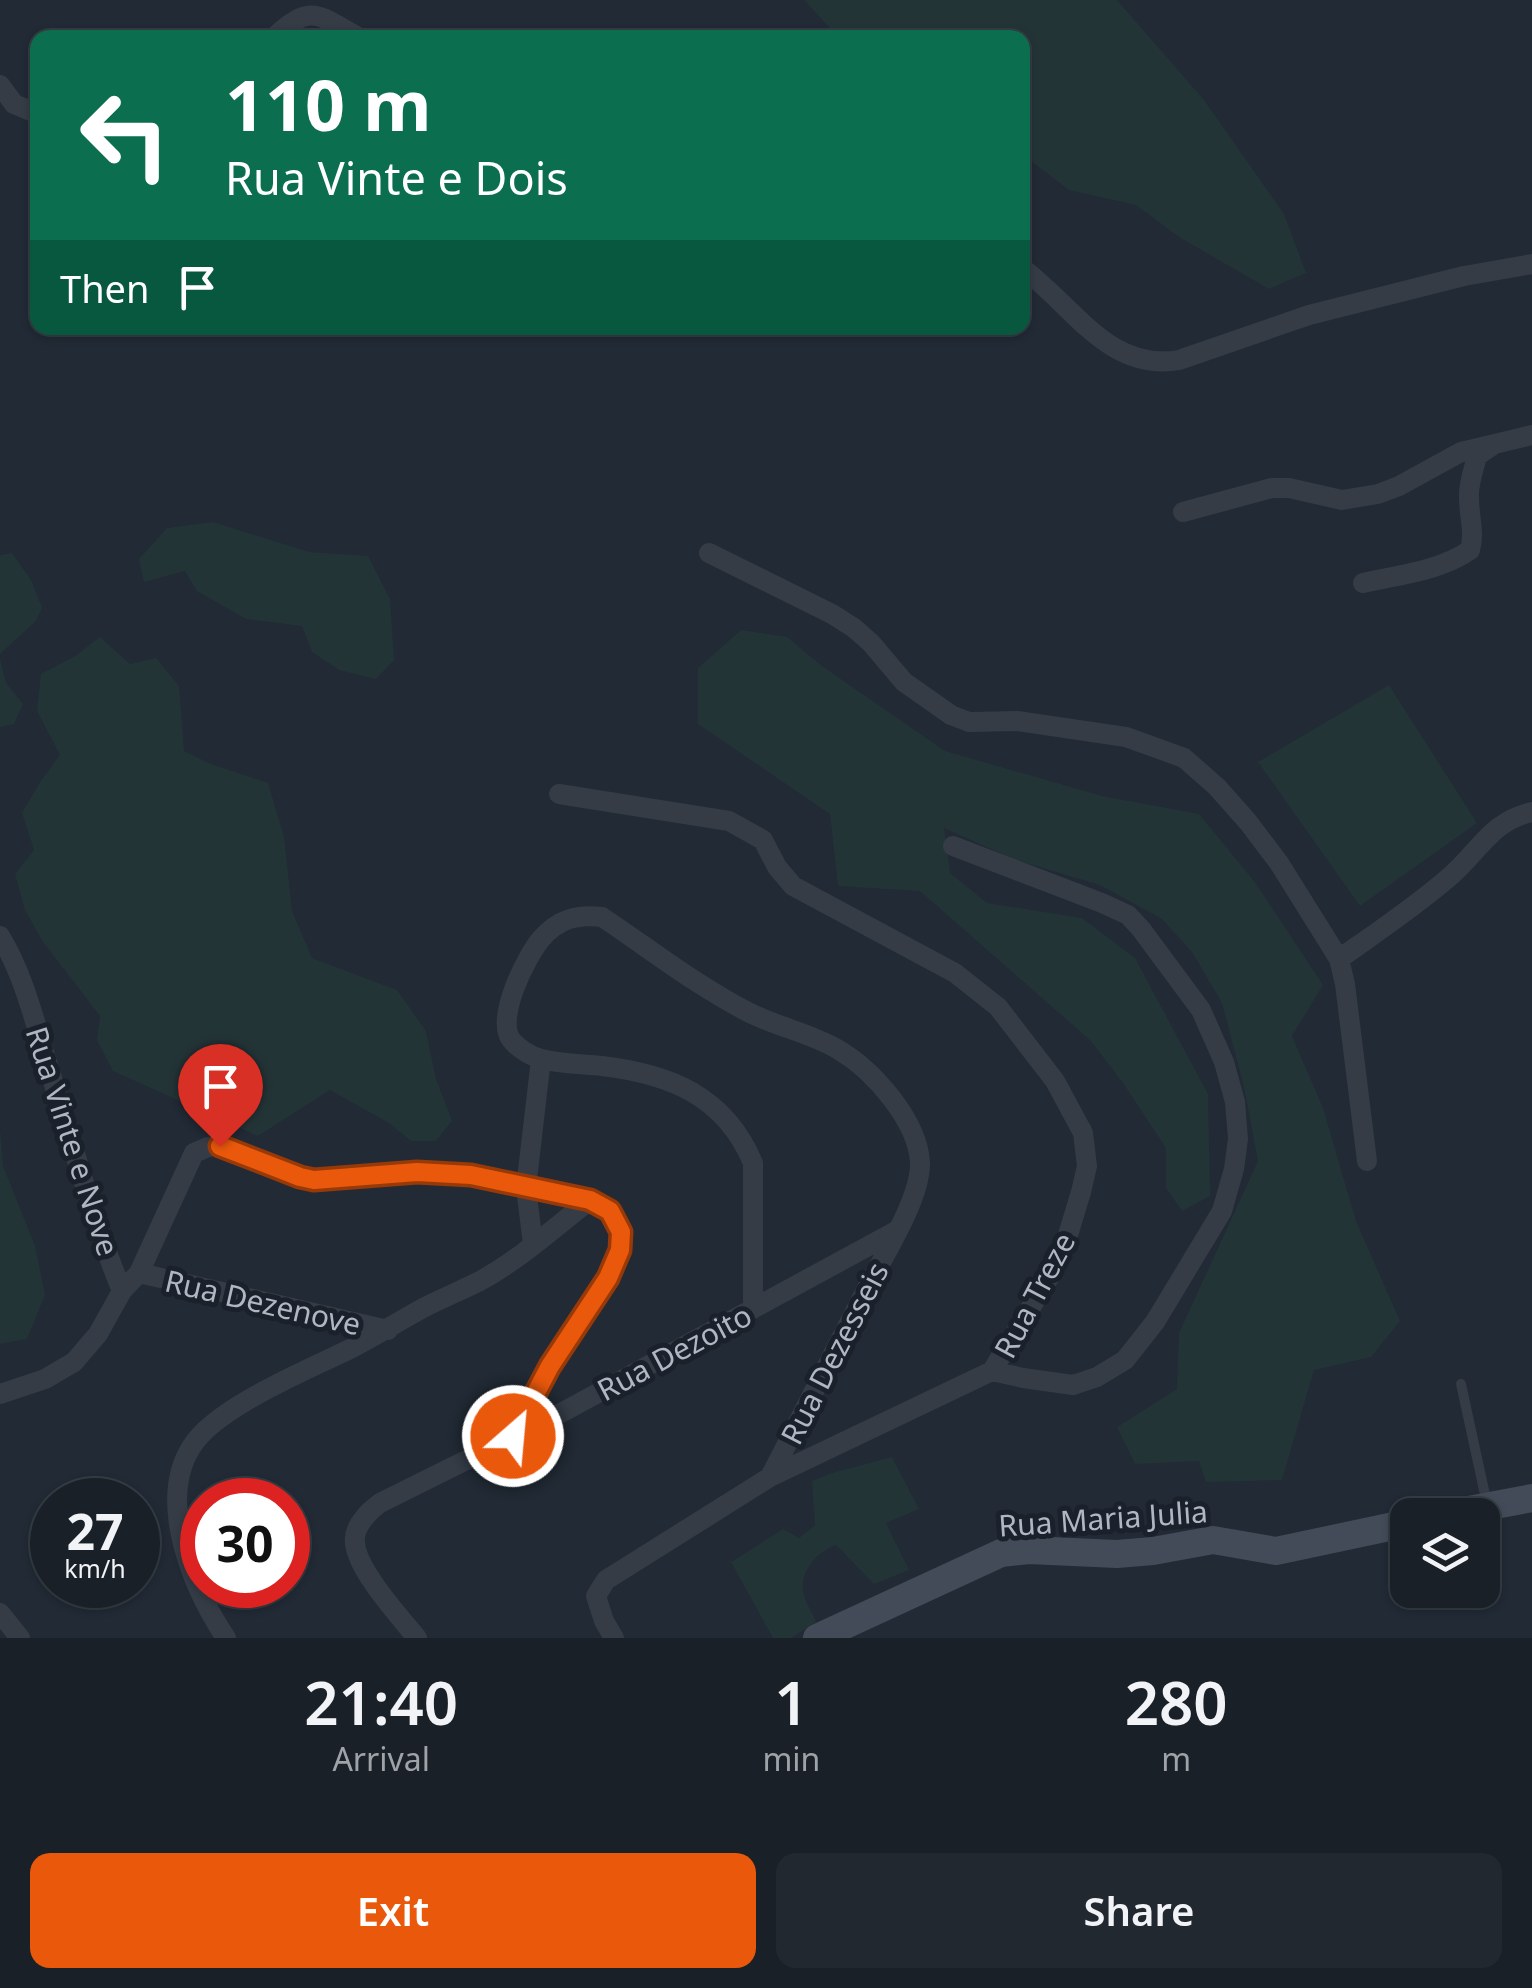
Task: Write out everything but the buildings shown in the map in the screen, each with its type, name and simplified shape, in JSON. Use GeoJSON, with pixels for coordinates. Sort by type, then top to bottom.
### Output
{"type":"FeatureCollection","features":[{"type":"Feature","properties":{"kind":"street"},"geometry":{"type":"LineString","coordinates":[[281,30],[292,20],[310,15],[321,16],[346,30]]}},
{"type":"Feature","properties":{"kind":"street"},"geometry":{"type":"LineString","coordinates":[[0,85],[14,104],[30,111]]}},
{"type":"Feature","properties":{"kind":"street"},"geometry":{"type":"LineString","coordinates":[[1030,274],[1104,343],[1158,364],[1309,316],[1464,276],[1532,264]]}},
{"type":"Feature","properties":{"kind":"street"},"geometry":{"type":"LineString","coordinates":[[1184,512],[1272,488],[1342,500],[1378,494],[1461,452],[1532,435]]}},
{"type":"Feature","properties":{"kind":"street"},"geometry":{"type":"LineString","coordinates":[[1363,583],[1429,568],[1470,550],[1474,536],[1468,496],[1471,478],[1477,456],[1494,444]]}},
{"type":"Feature","properties":{"kind":"street"},"geometry":{"type":"LineString","coordinates":[[709,553],[854,628],[904,682],[950,716],[969,722],[1017,720],[1126,738],[1184,758],[1217,788],[1278,863],[1339,959],[1368,1160]]}},
{"type":"Feature","properties":{"kind":"street","name":"Rua Treze"},"geometry":{"type":"LineString","coordinates":[[559,794],[729,821],[762,840],[777,867],[794,886],[954,973],[998,1008],[1056,1081],[1083,1133],[1087,1166],[1061,1258],[992,1372],[770,1477],[606,1580],[596,1596],[614,1638]]}},
{"type":"Feature","properties":{"kind":"street"},"geometry":{"type":"LineString","coordinates":[[1339,959],[1454,874],[1499,825],[1532,812]]}},
{"type":"Feature","properties":{"kind":"street"},"geometry":{"type":"LineString","coordinates":[[953,846],[1128,915],[1201,1010],[1224,1062],[1235,1102],[1238,1139],[1222,1211],[1126,1360],[1097,1377],[1073,1385],[992,1372]]}},
{"type":"Feature","properties":{"kind":"street","name":"Rua Dezesseis"},"geometry":{"type":"LineString","coordinates":[[542,1059],[522,1050],[507,1030],[511,1000],[526,962],[551,928],[562,921],[583,915],[602,917],[736,1006],[842,1052],[877,1081],[909,1124],[920,1166],[917,1184],[898,1230],[770,1477]]}},
{"type":"Feature","properties":{"kind":"street","name":"Rua Vinte e Nove"},"geometry":{"type":"LineString","coordinates":[[0,936],[34,1019],[102,1242],[122,1291]]}},
{"type":"Feature","properties":{"kind":"street"},"geometry":{"type":"LineString","coordinates":[[534,1244],[526,1188],[542,1059],[627,1069],[688,1088],[713,1104],[745,1145],[754,1176],[753,1309]]}},
{"type":"Feature","properties":{"kind":"street"},"geometry":{"type":"LineString","coordinates":[[0,1394],[46,1379],[74,1362],[98,1334],[122,1291],[139,1273],[194,1153],[220,1146],[314,1180],[439,1172],[471,1175],[590,1200],[610,1211],[621,1232],[620,1250],[608,1278],[540,1383],[513,1436]]}},
{"type":"Feature","properties":{"kind":"street"},"geometry":{"type":"LineString","coordinates":[[226,1638],[195,1582],[180,1533],[177,1496],[184,1460],[194,1442],[226,1413],[495,1272],[590,1200]]}},
{"type":"Feature","properties":{"kind":"street","name":"Rua Dezoito"},"geometry":{"type":"LineString","coordinates":[[416,1638],[372,1581],[358,1556],[354,1539],[360,1522],[380,1504],[562,1413],[898,1230]]}},
{"type":"Feature","properties":{"kind":"street","name":"Rua Dezenove"},"geometry":{"type":"LineString","coordinates":[[139,1273],[388,1330]]}},
{"type":"Feature","properties":{"kind":"street"},"geometry":{"type":"LineString","coordinates":[[540,1383],[562,1413]]}},
{"type":"Feature","properties":{"kind":"street"},"geometry":{"type":"LineString","coordinates":[[1500,1502],[1532,1498]]}},
{"type":"Feature","properties":{"kind":"street","name":"Rua Maria Julia"},"geometry":{"type":"LineString","coordinates":[[816,1638],[1002,1553],[1028,1550],[1117,1554],[1213,1540],[1276,1551],[1390,1527]]}},
{"type":"Feature","properties":{"kind":"street"},"geometry":{"type":"LineString","coordinates":[[0,1613],[20,1638]]}},
{"type":"Feature","properties":{"kind":"lane"},"geometry":{"type":"LineString","coordinates":[[1461,1384],[1487,1498]]}},
{"type":"Feature","properties":{"kind":"shaded area"},"geometry":{"type":"Polygon","coordinates":[[[804,0],[1117,0],[1204,100],[1284,214],[1306,273],[1269,289],[1179,237],[1136,205],[1069,190],[1030,160],[1030,30],[832,30],[804,0]]]}},
{"type":"Feature","properties":{"kind":"shaded area"},"geometry":{"type":"Polygon","coordinates":[[[213,522],[309,552],[368,556],[390,599],[394,660],[376,679],[339,670],[312,652],[302,626],[246,619],[197,591],[185,571],[144,582],[139,559],[167,528],[213,522]]]}},
{"type":"Feature","properties":{"kind":"shaded area"},"geometry":{"type":"Polygon","coordinates":[[[12,553],[31,580],[42,608],[36,621],[0,654],[0,555],[12,553]]]}},
{"type":"Feature","properties":{"kind":"shaded area"},"geometry":{"type":"Polygon","coordinates":[[[741,630],[787,637],[822,666],[945,751],[1102,796],[1199,814],[1254,881],[1323,985],[1292,1036],[1323,1108],[1356,1221],[1400,1321],[1371,1357],[1314,1370],[1282,1480],[1206,1482],[1199,1461],[1135,1464],[1117,1427],[1177,1389],[1179,1333],[1258,1161],[1222,1003],[1192,952],[1162,919],[1100,885],[1016,860],[944,828],[950,873],[987,903],[1082,918],[1135,958],[1208,1094],[1210,1196],[1182,1211],[1166,1188],[1166,1148],[1091,1041],[920,891],[838,886],[830,814],[698,724],[698,668],[741,630]]]}},
{"type":"Feature","properties":{"kind":"shaded area"},"geometry":{"type":"Polygon","coordinates":[[[100,637],[130,664],[156,658],[179,686],[184,751],[268,783],[284,837],[292,911],[312,958],[397,990],[426,1031],[436,1079],[452,1121],[436,1141],[411,1141],[389,1123],[330,1090],[258,1136],[113,1071],[97,1040],[100,1016],[43,942],[25,910],[15,874],[34,850],[22,813],[60,755],[37,711],[41,674],[100,637]]]}},
{"type":"Feature","properties":{"kind":"shaded area"},"geometry":{"type":"Polygon","coordinates":[[[0,659],[6,683],[23,704],[14,724],[0,727],[0,659]]]}},
{"type":"Feature","properties":{"kind":"shaded area"},"geometry":{"type":"Polygon","coordinates":[[[1389,685],[1477,823],[1360,906],[1258,762],[1389,685]]]}},
{"type":"Feature","properties":{"kind":"shaded area"},"geometry":{"type":"Polygon","coordinates":[[[0,1129],[3,1166],[35,1246],[45,1295],[27,1339],[0,1344],[0,1129]]]}},
{"type":"Feature","properties":{"kind":"shaded area"},"geometry":{"type":"Polygon","coordinates":[[[892,1457],[919,1509],[886,1523],[909,1570],[874,1584],[836,1545],[830,1548],[812,1562],[803,1583],[816,1622],[791,1638],[773,1638],[731,1562],[783,1529],[799,1538],[815,1525],[812,1481],[892,1457]]]}},
{"type":"Feature","properties":{"kind":"route"},"geometry":{"type":"LineString","coordinates":[[220,1146],[314,1180],[417,1172],[471,1175],[590,1200],[610,1211],[621,1232],[620,1250],[608,1278],[550,1366],[513,1436]]}}]}
